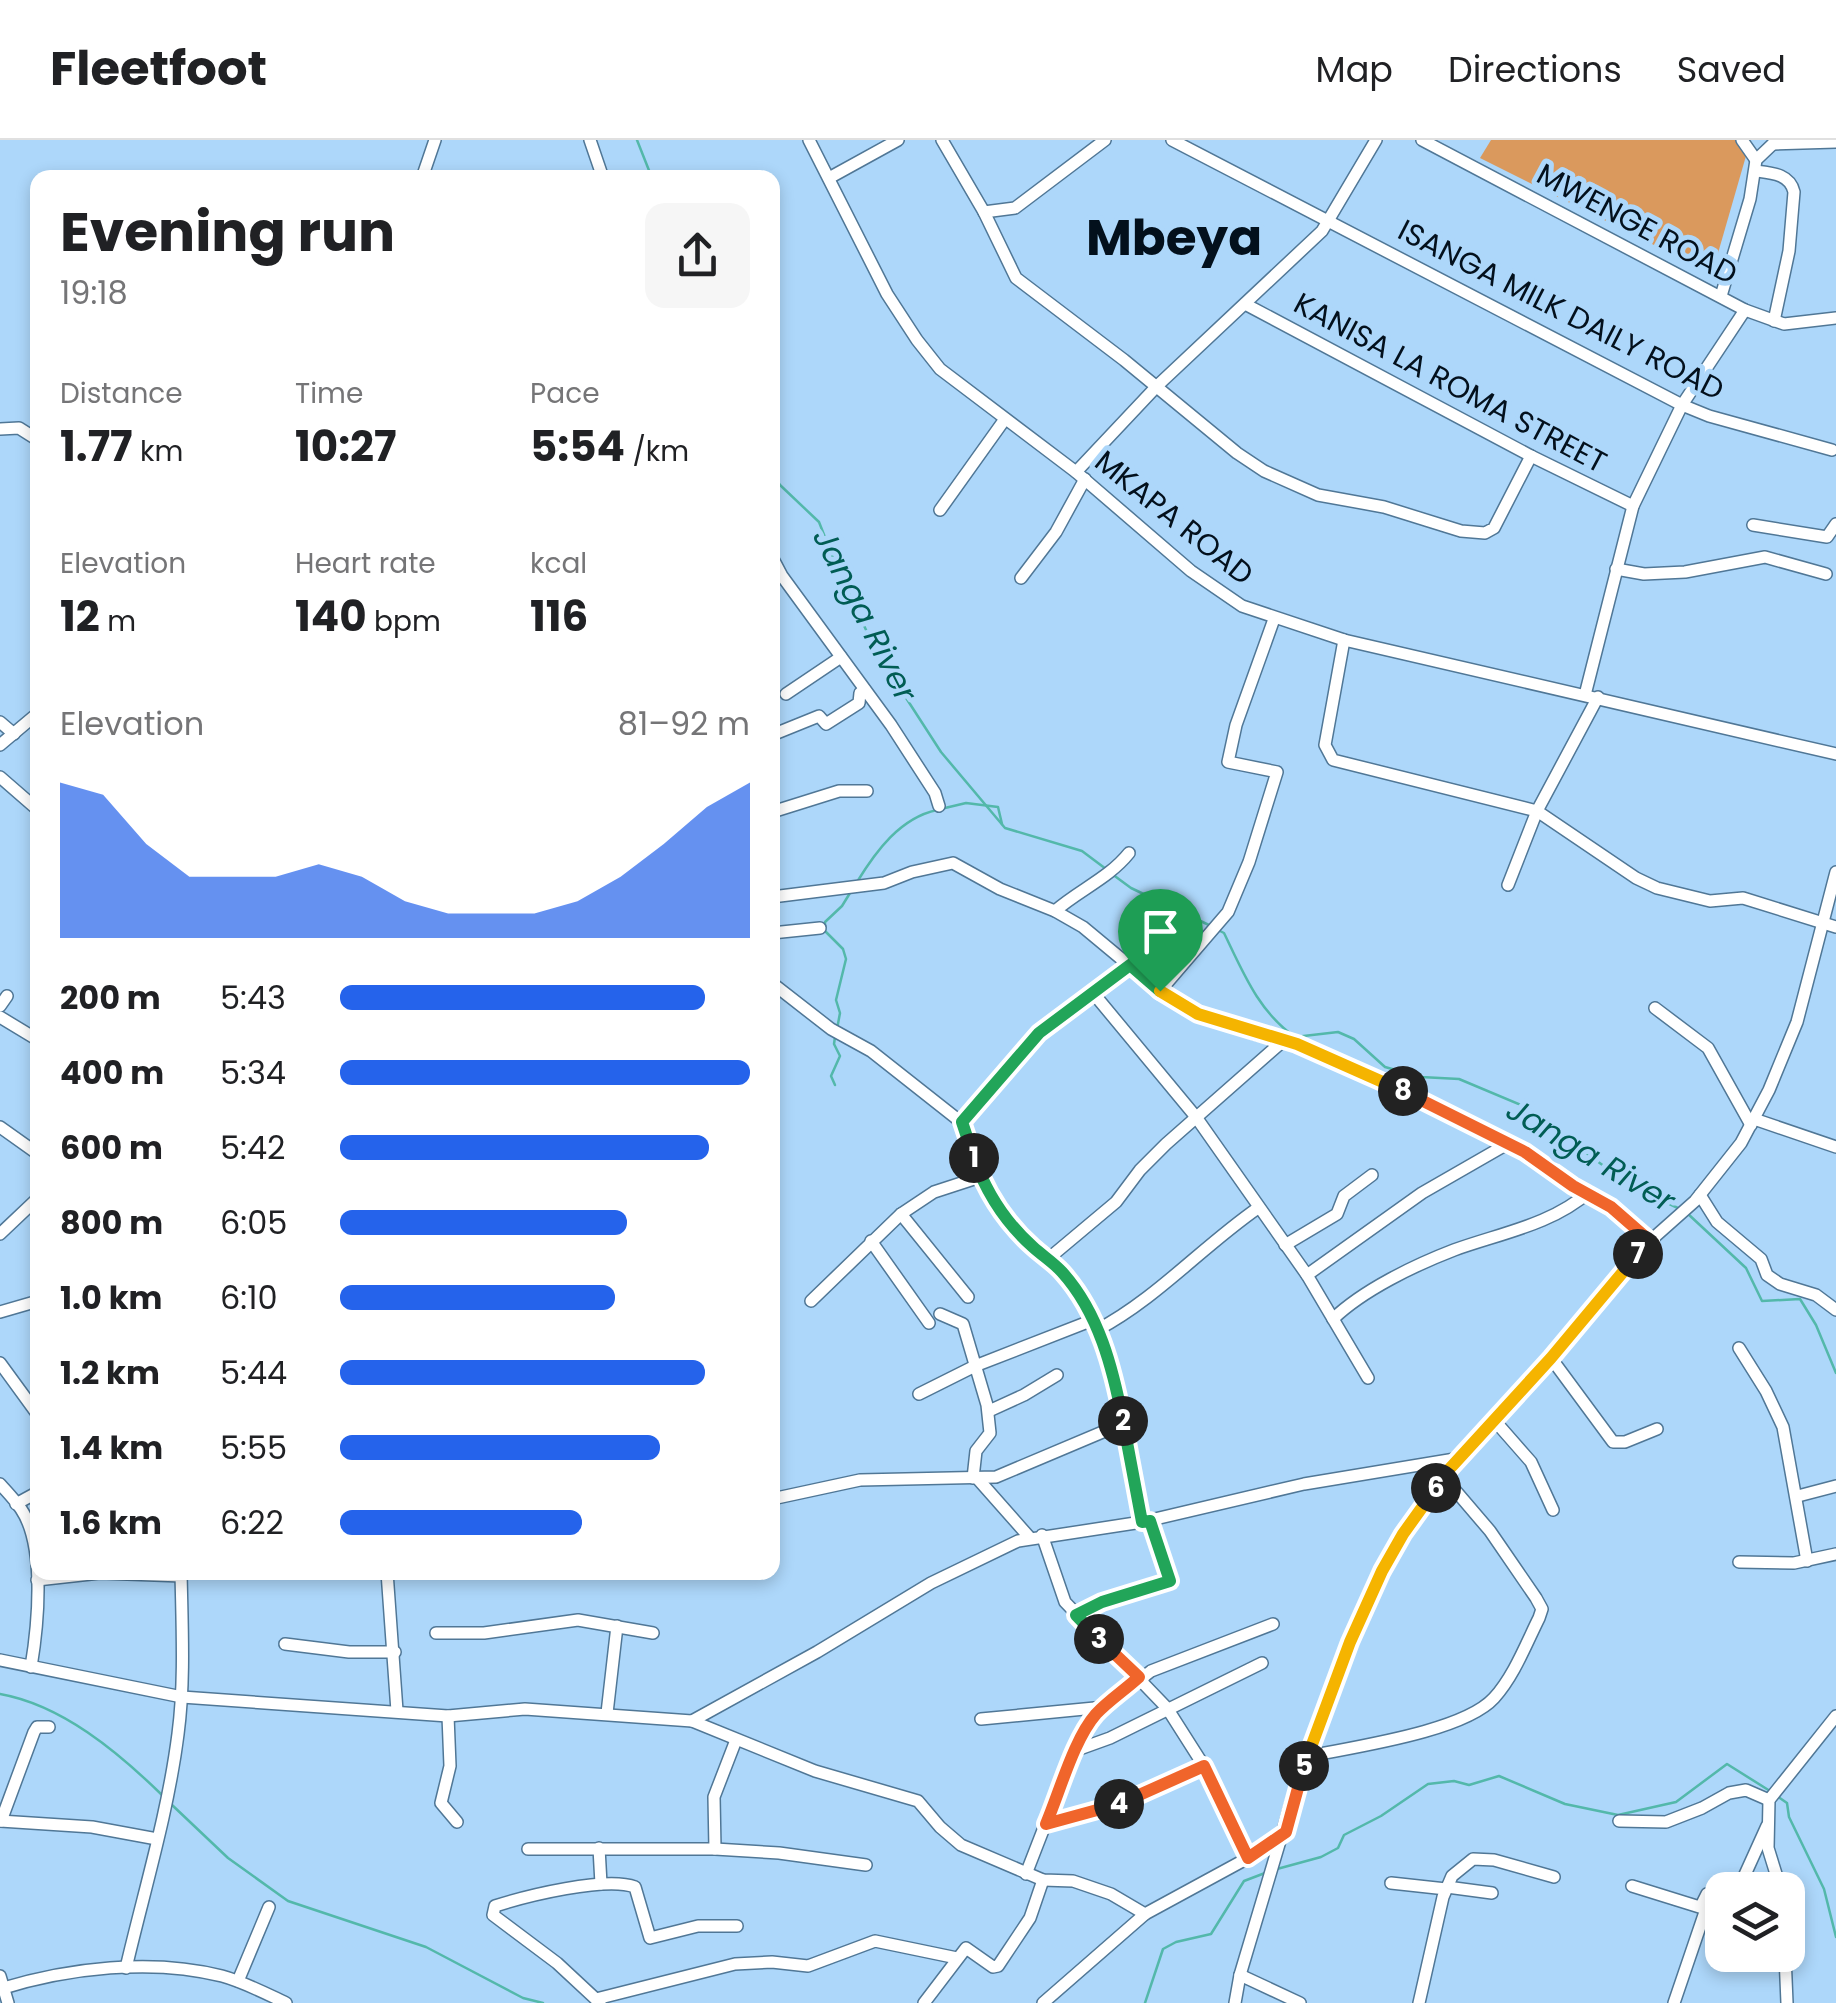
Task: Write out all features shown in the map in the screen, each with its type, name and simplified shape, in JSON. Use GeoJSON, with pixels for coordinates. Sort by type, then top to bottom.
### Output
{"type":"FeatureCollection","features":[{"type":"Feature","properties":{"kind":"street"},"geometry":{"type":"LineString","coordinates":[[428,170],[434,140]]}},
{"type":"Feature","properties":{"kind":"street"},"geometry":{"type":"LineString","coordinates":[[590,140],[600,170]]}},
{"type":"Feature","properties":{"kind":"street","name":"MKAPA ROAD"},"geometry":{"type":"LineString","coordinates":[[809,140],[888,294],[940,369],[1080,476],[1210,586],[1242,606],[1344,640],[1836,754]]}},
{"type":"Feature","properties":{"kind":"street"},"geometry":{"type":"LineString","coordinates":[[829,178],[898,140]]}},
{"type":"Feature","properties":{"kind":"street"},"geometry":{"type":"LineString","coordinates":[[942,140],[1016,278],[1237,453],[1294,486],[1384,507],[1461,531],[1491,531],[1531,456]]}},
{"type":"Feature","properties":{"kind":"street"},"geometry":{"type":"LineString","coordinates":[[984,212],[1015,208],[1106,140]]}},
{"type":"Feature","properties":{"kind":"street","name":"ISANGA MILK DAILY ROAD"},"geometry":{"type":"LineString","coordinates":[[1172,140],[1682,405],[1832,450]]}},
{"type":"Feature","properties":{"kind":"street"},"geometry":{"type":"LineString","coordinates":[[1022,578],[1056,532],[1080,476],[1157,386],[1329,220],[1376,140]]}},
{"type":"Feature","properties":{"kind":"street","name":"MWENGE ROAD"},"geometry":{"type":"LineString","coordinates":[[1422,140],[1745,310],[1774,322],[1796,324],[1836,318]]}},
{"type":"Feature","properties":{"kind":"street"},"geometry":{"type":"LineString","coordinates":[[1742,140],[1756,166],[1787,178],[1794,192],[1791,239],[1774,322]]}},
{"type":"Feature","properties":{"kind":"street"},"geometry":{"type":"LineString","coordinates":[[1721,296],[1756,166],[1775,142],[1836,142]]}},
{"type":"Feature","properties":{"kind":"street","name":"KANISA LA ROMA STREET"},"geometry":{"type":"LineString","coordinates":[[1245,304],[1633,506]]}},
{"type":"Feature","properties":{"kind":"street"},"geometry":{"type":"LineString","coordinates":[[1508,885],[1537,811],[1592,696],[1616,569],[1633,506],[1682,405],[1745,310]]}},
{"type":"Feature","properties":{"kind":"street"},"geometry":{"type":"LineString","coordinates":[[940,510],[1005,418]]}},
{"type":"Feature","properties":{"kind":"street"},"geometry":{"type":"LineString","coordinates":[[0,430],[19,428],[30,435]]}},
{"type":"Feature","properties":{"kind":"street"},"geometry":{"type":"LineString","coordinates":[[1754,525],[1828,538],[1836,524]]}},
{"type":"Feature","properties":{"kind":"street"},"geometry":{"type":"LineString","coordinates":[[1616,569],[1644,574],[1685,572],[1765,557],[1826,574]]}},
{"type":"Feature","properties":{"kind":"street"},"geometry":{"type":"LineString","coordinates":[[780,572],[892,724],[940,806]]}},
{"type":"Feature","properties":{"kind":"street"},"geometry":{"type":"LineString","coordinates":[[1160,991],[1228,912],[1250,862],[1277,772],[1228,762],[1236,725],[1274,619]]}},
{"type":"Feature","properties":{"kind":"street"},"geometry":{"type":"LineString","coordinates":[[1344,640],[1325,745],[1333,760],[1537,811],[1646,884],[1703,900],[1742,898],[1830,924]]}},
{"type":"Feature","properties":{"kind":"street"},"geometry":{"type":"LineString","coordinates":[[786,694],[841,657]]}},
{"type":"Feature","properties":{"kind":"street"},"geometry":{"type":"LineString","coordinates":[[780,732],[819,716],[826,724],[837,719],[859,703],[865,690]]}},
{"type":"Feature","properties":{"kind":"street"},"geometry":{"type":"LineString","coordinates":[[0,745],[30,721]]}},
{"type":"Feature","properties":{"kind":"street"},"geometry":{"type":"LineString","coordinates":[[0,722],[14,734]]}},
{"type":"Feature","properties":{"kind":"street"},"geometry":{"type":"LineString","coordinates":[[0,777],[30,803]]}},
{"type":"Feature","properties":{"kind":"street"},"geometry":{"type":"LineString","coordinates":[[780,810],[839,792],[866,791]]}},
{"type":"Feature","properties":{"kind":"street"},"geometry":{"type":"LineString","coordinates":[[1056,910],[1075,893],[1119,866],[1128,853]]}},
{"type":"Feature","properties":{"kind":"street"},"geometry":{"type":"LineString","coordinates":[[780,896],[884,884],[948,862],[1000,889],[1056,910],[1083,927],[1160,991],[1198,1014],[1349,1065],[1509,1143],[1573,1186],[1589,1192],[1650,1241]]}},
{"type":"Feature","properties":{"kind":"street"},"geometry":{"type":"LineString","coordinates":[[1235,2003],[1305,1758],[1382,1571],[1443,1476],[1551,1358],[1650,1241],[1721,1172],[1752,1122],[1798,1022],[1830,924],[1836,872]]}},
{"type":"Feature","properties":{"kind":"street"},"geometry":{"type":"LineString","coordinates":[[780,932],[820,928]]}},
{"type":"Feature","properties":{"kind":"street"},"geometry":{"type":"LineString","coordinates":[[962,1122],[1039,1033],[1130,965]]}},
{"type":"Feature","properties":{"kind":"street"},"geometry":{"type":"LineString","coordinates":[[780,989],[830,1029],[871,1051],[962,1122],[980,1178],[1015,1228],[1072,1284],[1095,1325],[1112,1366],[1146,1521],[1170,1577],[1168,1584],[1102,1602],[1076,1615]]}},
{"type":"Feature","properties":{"kind":"street"},"geometry":{"type":"LineString","coordinates":[[1094,994],[1196,1117],[1307,1275],[1368,1378]]}},
{"type":"Feature","properties":{"kind":"street"},"geometry":{"type":"LineString","coordinates":[[1655,1008],[1708,1048],[1752,1122],[1836,1146]]}},
{"type":"Feature","properties":{"kind":"street"},"geometry":{"type":"LineString","coordinates":[[0,1017],[30,1035]]}},
{"type":"Feature","properties":{"kind":"street"},"geometry":{"type":"LineString","coordinates":[[1048,1260],[1116,1202],[1146,1162],[1283,1040]]}},
{"type":"Feature","properties":{"kind":"street"},"geometry":{"type":"LineString","coordinates":[[0,1127],[30,1148]]}},
{"type":"Feature","properties":{"kind":"street"},"geometry":{"type":"LineString","coordinates":[[1307,1275],[1422,1193],[1509,1143]]}},
{"type":"Feature","properties":{"kind":"street"},"geometry":{"type":"LineString","coordinates":[[1286,1245],[1337,1214],[1344,1196],[1372,1175]]}},
{"type":"Feature","properties":{"kind":"street"},"geometry":{"type":"LineString","coordinates":[[810,1301],[901,1214],[934,1192],[980,1178]]}},
{"type":"Feature","properties":{"kind":"street"},"geometry":{"type":"LineString","coordinates":[[1334,1319],[1359,1298],[1438,1257],[1558,1214],[1589,1192]]}},
{"type":"Feature","properties":{"kind":"street"},"geometry":{"type":"LineString","coordinates":[[1698,1198],[1717,1222],[1760,1260],[1768,1275],[1780,1284],[1816,1295],[1836,1310]]}},
{"type":"Feature","properties":{"kind":"street"},"geometry":{"type":"LineString","coordinates":[[0,1234],[30,1206]]}},
{"type":"Feature","properties":{"kind":"street"},"geometry":{"type":"LineString","coordinates":[[919,1394],[975,1366],[1095,1325],[1133,1307],[1258,1208]]}},
{"type":"Feature","properties":{"kind":"street"},"geometry":{"type":"LineString","coordinates":[[901,1214],[968,1297]]}},
{"type":"Feature","properties":{"kind":"street"},"geometry":{"type":"LineString","coordinates":[[872,1241],[935,1318],[963,1324],[989,1411],[990,1433],[976,1451],[975,1478],[1036,1537],[1058,1589],[1076,1615],[1167,1708],[1204,1766],[1248,1858]]}},
{"type":"Feature","properties":{"kind":"street"},"geometry":{"type":"LineString","coordinates":[[0,1312],[30,1303]]}},
{"type":"Feature","properties":{"kind":"street"},"geometry":{"type":"LineString","coordinates":[[1739,1348],[1783,1428],[1807,1561]]}},
{"type":"Feature","properties":{"kind":"street"},"geometry":{"type":"LineString","coordinates":[[1551,1358],[1614,1442],[1626,1442],[1657,1429]]}},
{"type":"Feature","properties":{"kind":"street"},"geometry":{"type":"LineString","coordinates":[[0,1363],[30,1404]]}},
{"type":"Feature","properties":{"kind":"street"},"geometry":{"type":"LineString","coordinates":[[989,1411],[1057,1375]]}},
{"type":"Feature","properties":{"kind":"street"},"geometry":{"type":"LineString","coordinates":[[1495,1421],[1531,1462],[1554,1510]]}},
{"type":"Feature","properties":{"kind":"street"},"geometry":{"type":"LineString","coordinates":[[780,1497],[860,1480],[1006,1475],[1124,1423]]}},
{"type":"Feature","properties":{"kind":"street"},"geometry":{"type":"LineString","coordinates":[[692,1722],[931,1583],[1036,1537],[1146,1521],[1304,1484],[1461,1458]]}},
{"type":"Feature","properties":{"kind":"street"},"geometry":{"type":"LineString","coordinates":[[1305,1758],[1412,1734],[1474,1714],[1505,1684],[1539,1618],[1542,1609],[1536,1598],[1490,1531],[1443,1476]]}},
{"type":"Feature","properties":{"kind":"street"},"geometry":{"type":"LineString","coordinates":[[0,1484],[24,1515],[30,1533]]}},
{"type":"Feature","properties":{"kind":"street"},"geometry":{"type":"LineString","coordinates":[[1798,1496],[1836,1486]]}},
{"type":"Feature","properties":{"kind":"street"},"geometry":{"type":"LineString","coordinates":[[16,1504],[30,1496]]}},
{"type":"Feature","properties":{"kind":"street"},"geometry":{"type":"LineString","coordinates":[[1739,1562],[1779,1564],[1836,1554]]}},
{"type":"Feature","properties":{"kind":"street"},"geometry":{"type":"LineString","coordinates":[[31,1667],[40,1614],[37,1580]]}},
{"type":"Feature","properties":{"kind":"street"},"geometry":{"type":"LineString","coordinates":[[126,1968],[173,1766],[182,1697],[182,1580]]}},
{"type":"Feature","properties":{"kind":"street"},"geometry":{"type":"LineString","coordinates":[[388,1580],[397,1710]]}},
{"type":"Feature","properties":{"kind":"street"},"geometry":{"type":"LineString","coordinates":[[436,1634],[484,1633],[578,1620],[653,1633]]}},
{"type":"Feature","properties":{"kind":"street"},"geometry":{"type":"LineString","coordinates":[[981,1718],[1100,1709],[1139,1677],[1273,1624]]}},
{"type":"Feature","properties":{"kind":"street"},"geometry":{"type":"LineString","coordinates":[[607,1713],[617,1626]]}},
{"type":"Feature","properties":{"kind":"street"},"geometry":{"type":"LineString","coordinates":[[285,1644],[349,1652],[394,1652]]}},
{"type":"Feature","properties":{"kind":"street"},"geometry":{"type":"LineString","coordinates":[[0,1660],[182,1697],[448,1716],[526,1708],[692,1722],[815,1771],[918,1801],[961,1845],[1042,1880],[1060,1879],[1111,1894],[1145,1914]]}},
{"type":"Feature","properties":{"kind":"street"},"geometry":{"type":"LineString","coordinates":[[1074,1751],[1110,1738],[1262,1663]]}},
{"type":"Feature","properties":{"kind":"street"},"geometry":{"type":"LineString","coordinates":[[1026,1874],[1074,1751],[1100,1709]]}},
{"type":"Feature","properties":{"kind":"street"},"geometry":{"type":"LineString","coordinates":[[448,1716],[450,1766],[441,1803],[457,1822]]}},
{"type":"Feature","properties":{"kind":"street"},"geometry":{"type":"LineString","coordinates":[[1775,1872],[1768,1848],[1769,1800],[1836,1716]]}},
{"type":"Feature","properties":{"kind":"street"},"geometry":{"type":"LineString","coordinates":[[48,1727],[38,1727],[34,1732],[0,1821],[92,1827],[156,1839]]}},
{"type":"Feature","properties":{"kind":"street"},"geometry":{"type":"LineString","coordinates":[[715,1849],[714,1798],[736,1740]]}},
{"type":"Feature","properties":{"kind":"street"},"geometry":{"type":"LineString","coordinates":[[1046,1824],[1116,1806],[1204,1766]]}},
{"type":"Feature","properties":{"kind":"street"},"geometry":{"type":"LineString","coordinates":[[1619,1821],[1666,1822],[1729,1793],[1746,1790],[1769,1800]]}},
{"type":"Feature","properties":{"kind":"street"},"geometry":{"type":"LineString","coordinates":[[1746,1872],[1768,1822]]}},
{"type":"Feature","properties":{"kind":"street"},"geometry":{"type":"LineString","coordinates":[[1044,2003],[1145,1914],[1248,1858],[1286,1832]]}},
{"type":"Feature","properties":{"kind":"street"},"geometry":{"type":"LineString","coordinates":[[599,1848],[601,1884]]}},
{"type":"Feature","properties":{"kind":"street"},"geometry":{"type":"LineString","coordinates":[[528,1849],[715,1849],[866,1865]]}},
{"type":"Feature","properties":{"kind":"street"},"geometry":{"type":"LineString","coordinates":[[1419,2003],[1447,1888],[1457,1871],[1473,1859],[1494,1860],[1554,1876]]}},
{"type":"Feature","properties":{"kind":"street"},"geometry":{"type":"LineString","coordinates":[[924,2003],[966,1948],[990,1966],[998,1966],[1030,1918],[1042,1880]]}},
{"type":"Feature","properties":{"kind":"street"},"geometry":{"type":"LineString","coordinates":[[1391,1883],[1492,1893]]}},
{"type":"Feature","properties":{"kind":"street"},"geometry":{"type":"LineString","coordinates":[[737,1926],[698,1926],[650,1938],[635,1887],[625,1884],[601,1884],[524,1897],[496,1906],[492,1912],[598,2001],[734,1964],[772,1962],[808,1966],[875,1941],[957,1958]]}},
{"type":"Feature","properties":{"kind":"street"},"geometry":{"type":"LineString","coordinates":[[1632,1886],[1706,1909],[1674,2003]]}},
{"type":"Feature","properties":{"kind":"street"},"geometry":{"type":"LineString","coordinates":[[1701,1906],[1705,1898]]}},
{"type":"Feature","properties":{"kind":"street"},"geometry":{"type":"LineString","coordinates":[[238,1981],[268,1907]]}},
{"type":"Feature","properties":{"kind":"street"},"geometry":{"type":"LineString","coordinates":[[8,2003],[1,1984],[126,1968],[201,1972],[238,1981],[286,2003]]}},
{"type":"Feature","properties":{"kind":"street"},"geometry":{"type":"LineString","coordinates":[[1786,1972],[1787,2003]]}},
{"type":"Feature","properties":{"kind":"street"},"geometry":{"type":"LineString","coordinates":[[1240,1975],[1300,2003]]}},
{"type":"Feature","properties":{"kind":"shaded area"},"geometry":{"type":"Polygon","coordinates":[[[1491,140],[1740,140],[1748,149],[1712,274],[1480,158],[1491,140]]]}},
{"type":"Feature","properties":{"kind":"waterway","name":"Janga River"},"geometry":{"type":"LineString","coordinates":[[637,140],[649,170]]}},
{"type":"Feature","properties":{"kind":"waterway","name":"Janga River"},"geometry":{"type":"LineString","coordinates":[[780,485],[819,522],[877,653],[941,752],[1005,828],[1082,851],[1106,869]]}},
{"type":"Feature","properties":{"kind":"waterway"},"geometry":{"type":"LineString","coordinates":[[945,808],[966,803],[998,807],[1002,824]]}},
{"type":"Feature","properties":{"kind":"waterway"},"geometry":{"type":"LineString","coordinates":[[857,882],[900,828],[937,810]]}},
{"type":"Feature","properties":{"kind":"waterway","name":"Janga River"},"geometry":{"type":"LineString","coordinates":[[1112,874],[1131,888],[1211,926]]}},
{"type":"Feature","properties":{"kind":"waterway"},"geometry":{"type":"LineString","coordinates":[[837,1029],[840,1013],[836,1000],[846,959],[843,949],[825,931],[825,922],[850,893]]}},
{"type":"Feature","properties":{"kind":"waterway","name":"Janga River"},"geometry":{"type":"LineString","coordinates":[[1218,930],[1224,933],[1261,1003],[1295,1037],[1338,1032],[1354,1039],[1385,1067],[1421,1077],[1459,1079],[1528,1108],[1631,1186],[1680,1209]]}},
{"type":"Feature","properties":{"kind":"waterway"},"geometry":{"type":"LineString","coordinates":[[835,1037],[840,1056],[831,1076],[835,1085]]}},
{"type":"Feature","properties":{"kind":"waterway","name":"Janga River"},"geometry":{"type":"LineString","coordinates":[[1687,1213],[1746,1268],[1762,1301],[1800,1299],[1816,1325],[1836,1373]]}},
{"type":"Feature","properties":{"kind":"waterway"},"geometry":{"type":"LineString","coordinates":[[0,1694],[45,1708],[88,1732],[162,1795]]}},
{"type":"Feature","properties":{"kind":"waterway"},"geometry":{"type":"LineString","coordinates":[[1277,1869],[1338,1848],[1344,1835],[1428,1784],[1454,1781],[1469,1785],[1499,1776],[1565,1804],[1618,1815],[1676,1802],[1727,1764],[1770,1791]]}},
{"type":"Feature","properties":{"kind":"waterway"},"geometry":{"type":"LineString","coordinates":[[1777,1796],[1787,1803],[1789,1817],[1824,1889],[1836,1937]]}},
{"type":"Feature","properties":{"kind":"waterway"},"geometry":{"type":"LineString","coordinates":[[171,1804],[228,1858],[288,1901],[426,1947],[523,1998],[543,2003]]}},
{"type":"Feature","properties":{"kind":"waterway"},"geometry":{"type":"LineString","coordinates":[[1145,2003],[1163,1949],[1211,1934],[1244,1881],[1265,1873]]}},
{"type":"Feature","properties":{"kind":"district","name":"Mbeya"},"geometry":{"type":"Point","coordinates":[1174,237]}},
{"type":"Feature","properties":{"kind":"route"},"geometry":{"type":"LineString","coordinates":[[1130,965],[1160,991],[1198,1014],[1329,1056],[1473,1124],[1589,1192],[1650,1241],[1551,1358],[1443,1476],[1403,1534],[1350,1642],[1305,1758],[1286,1832],[1248,1858],[1204,1766],[1116,1806],[1046,1824],[1078,1740],[1100,1709],[1139,1677],[1076,1615],[1102,1602],[1168,1584],[1170,1577],[1150,1521],[1142,1522],[1116,1380],[1093,1320],[1062,1272],[1032,1246],[998,1207],[980,1178],[962,1122],[1039,1033],[1130,965]]}}]}
